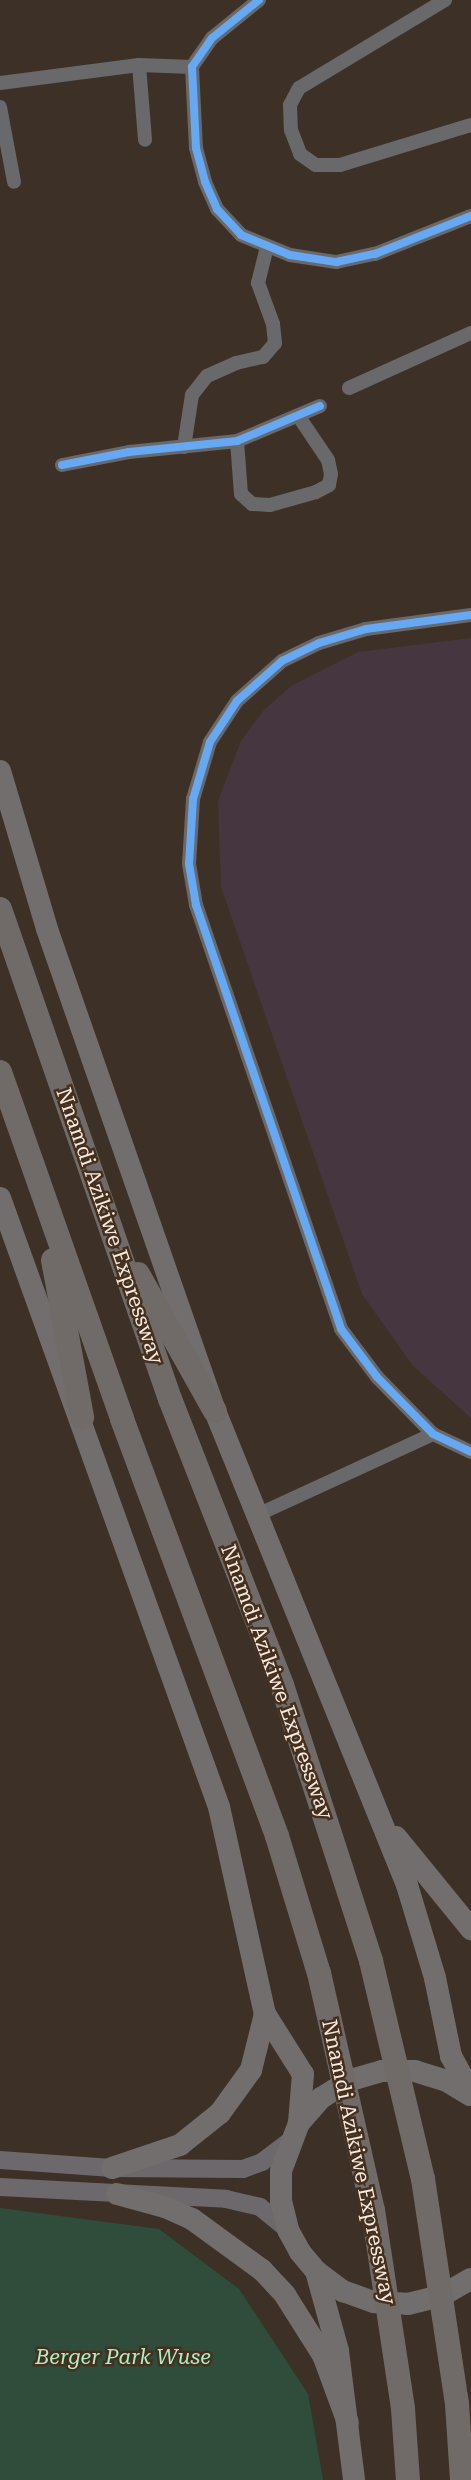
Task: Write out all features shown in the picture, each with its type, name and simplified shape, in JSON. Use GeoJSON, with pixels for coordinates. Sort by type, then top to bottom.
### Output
{"type":"FeatureCollection","features":[{"type":"Feature","properties":{"kind":"highway","name":"Nnamdi Azikiwe Expressway"},"geometry":{"type":"LineString","coordinates":[[0,771],[47,928],[215,1411],[372,1796],[425,1941],[451,2056],[471,2094]]}},
{"type":"Feature","properties":{"kind":"highway","name":"Nnamdi Azikiwe Expressway"},"geometry":{"type":"LineString","coordinates":[[0,909],[170,1399],[282,1685],[371,1961],[423,2179],[457,2404],[462,2480]]}},
{"type":"Feature","properties":{"kind":"highway","name":"Nnamdi Azikiwe Expressway"},"geometry":{"type":"LineString","coordinates":[[0,1072],[40,1190],[277,1836],[319,1973],[371,2202],[403,2409],[408,2480]]}},
{"type":"Feature","properties":{"kind":"highway"},"geometry":{"type":"LineString","coordinates":[[40,1190],[82,1417]]}},
{"type":"Feature","properties":{"kind":"highway","name":"Nnamdi Azikiwe Expressway"},"geometry":{"type":"LineString","coordinates":[[0,1198],[82,1417],[219,1807],[265,2014],[303,2074],[294,2132],[281,2171],[281,2191],[288,2230]]}},
{"type":"Feature","properties":{"kind":"highway"},"geometry":{"type":"LineString","coordinates":[[107,1219],[215,1411]]}},
{"type":"Feature","properties":{"kind":"highway"},"geometry":{"type":"LineString","coordinates":[[372,1796],[408,1854],[471,1929]]}},
{"type":"Feature","properties":{"kind":"highway"},"geometry":{"type":"LineString","coordinates":[[112,2168],[180,2145],[220,2113],[251,2070],[265,2014]]}},
{"type":"Feature","properties":{"kind":"highway"},"geometry":{"type":"LineString","coordinates":[[294,2132],[321,2098],[350,2080],[382,2071],[415,2071],[447,2080],[471,2094]]}},
{"type":"Feature","properties":{"kind":"highway"},"geometry":{"type":"LineString","coordinates":[[117,2194],[165,2207],[192,2219],[262,2270],[291,2304],[323,2355],[348,2423]]}},
{"type":"Feature","properties":{"kind":"highway"},"geometry":{"type":"LineString","coordinates":[[288,2230],[316,2271],[338,2351],[354,2480]]}},
{"type":"Feature","properties":{"kind":"highway"},"geometry":{"type":"LineString","coordinates":[[316,2271],[343,2291],[374,2302],[408,2304],[441,2296],[471,2279]]}},
{"type":"Feature","properties":{"kind":"main road"},"geometry":{"type":"LineString","coordinates":[[0,2160],[112,2168],[243,2169],[261,2162],[294,2132]]}},
{"type":"Feature","properties":{"kind":"main road"},"geometry":{"type":"LineString","coordinates":[[0,2187],[226,2199],[260,2207],[288,2230]]}},
{"type":"Feature","properties":{"kind":"street"},"geometry":{"type":"LineString","coordinates":[[259,0],[212,38],[192,67],[196,148],[205,182],[217,209],[241,235],[290,255],[336,262],[375,254],[471,216]]}},
{"type":"Feature","properties":{"kind":"street"},"geometry":{"type":"LineString","coordinates":[[445,0],[299,88],[290,105],[291,130],[300,154],[316,165],[340,165],[471,125]]}},
{"type":"Feature","properties":{"kind":"street"},"geometry":{"type":"LineString","coordinates":[[0,83],[139,65],[192,67]]}},
{"type":"Feature","properties":{"kind":"street"},"geometry":{"type":"LineString","coordinates":[[139,65],[145,140]]}},
{"type":"Feature","properties":{"kind":"street"},"geometry":{"type":"LineString","coordinates":[[0,107],[14,182]]}},
{"type":"Feature","properties":{"kind":"street"},"geometry":{"type":"LineString","coordinates":[[184,447],[192,395],[207,376],[272,352],[273,324],[258,283],[267,246]]}},
{"type":"Feature","properties":{"kind":"street"},"geometry":{"type":"LineString","coordinates":[[349,388],[471,333]]}},
{"type":"Feature","properties":{"kind":"street"},"geometry":{"type":"LineString","coordinates":[[62,465],[237,441],[299,417],[320,406]]}},
{"type":"Feature","properties":{"kind":"street"},"geometry":{"type":"LineString","coordinates":[[237,441],[241,494],[252,504],[270,505],[316,492],[329,485],[332,474],[328,459],[299,417]]}},
{"type":"Feature","properties":{"kind":"street"},"geometry":{"type":"LineString","coordinates":[[471,615],[366,628],[319,643],[282,661],[237,701],[210,742],[193,799],[189,864],[196,905],[341,1329],[377,1377],[433,1434],[471,1452]]}},
{"type":"Feature","properties":{"kind":"street"},"geometry":{"type":"LineString","coordinates":[[257,1515],[433,1434]]}},
{"type":"Feature","properties":{"kind":"shaded area"},"geometry":{"type":"Polygon","coordinates":[[[471,638],[471,1418],[413,1366],[362,1294],[221,887],[218,801],[241,741],[264,710],[291,686],[358,652],[471,638]]]}},
{"type":"Feature","properties":{"kind":"green space","name":"Berger Park Wuse"},"geometry":{"type":"Polygon","coordinates":[[[0,2208],[159,2229],[239,2289],[308,2394],[323,2480],[0,2480],[0,2208]]]}},
{"type":"Feature","properties":{"kind":"cycle path"},"geometry":{"type":"LineString","coordinates":[[259,0],[212,38],[192,67],[196,148],[205,182],[217,209],[241,235],[290,255],[336,262],[375,254],[471,216]]}},
{"type":"Feature","properties":{"kind":"cycle path"},"geometry":{"type":"LineString","coordinates":[[62,465],[129,452],[237,441],[320,406]]}},
{"type":"Feature","properties":{"kind":"cycle path"},"geometry":{"type":"LineString","coordinates":[[471,615],[366,629],[319,643],[282,661],[237,701],[210,742],[193,799],[189,864],[196,905],[341,1329],[377,1377],[433,1434],[471,1452]]}}]}
